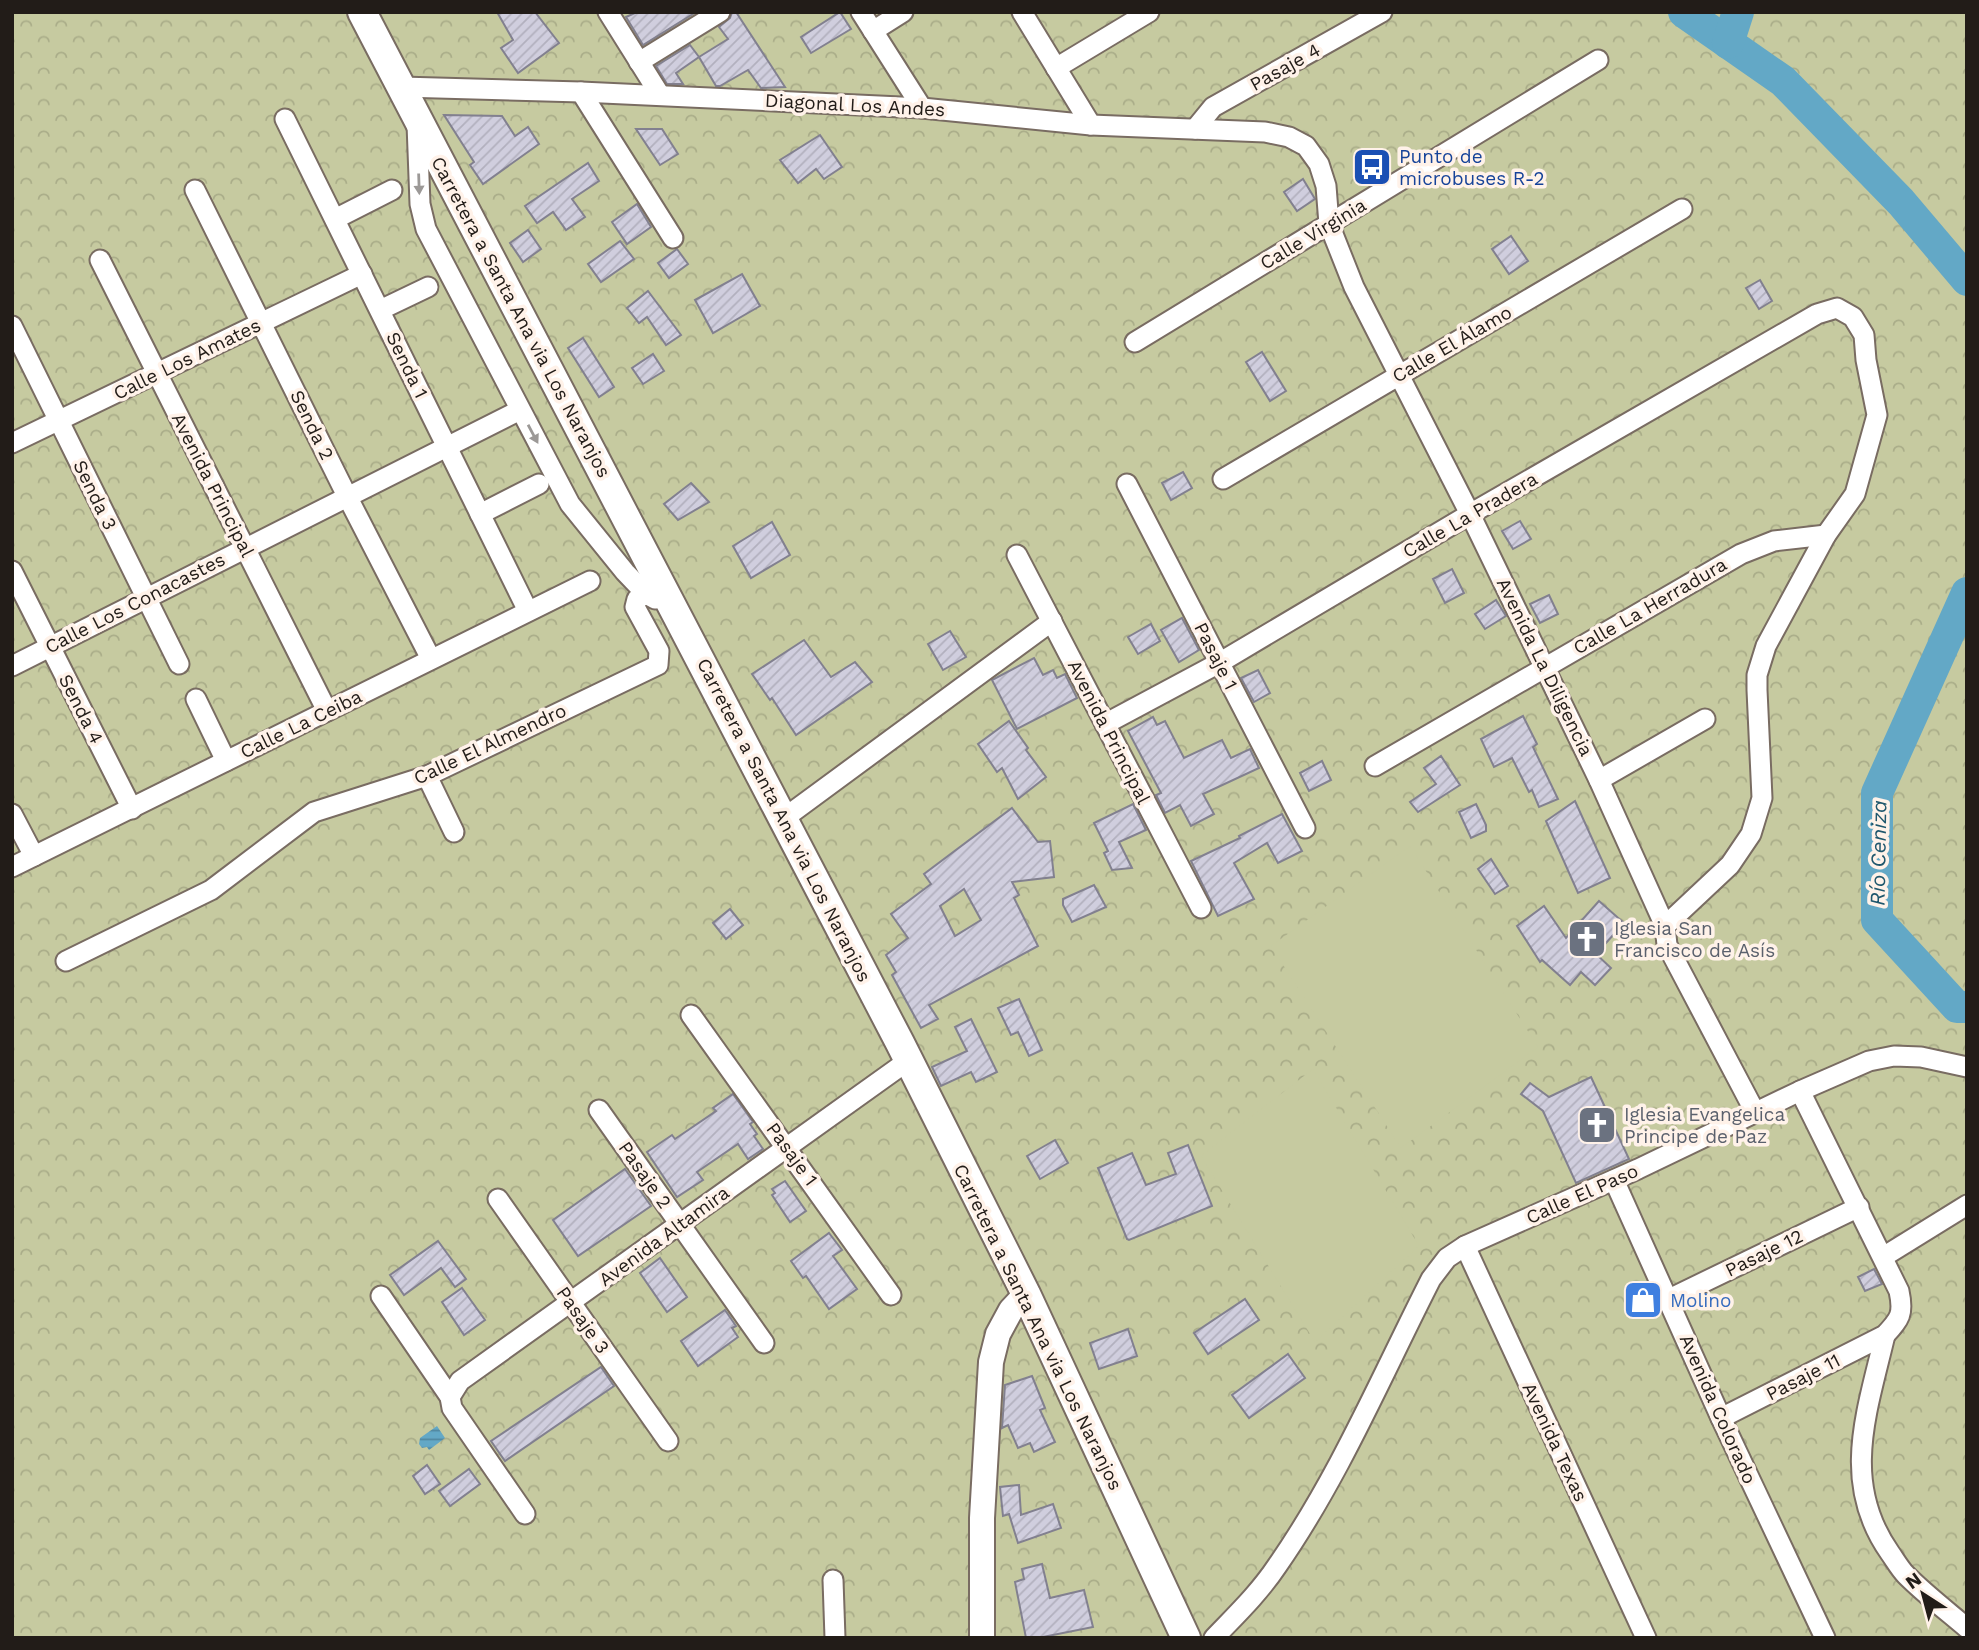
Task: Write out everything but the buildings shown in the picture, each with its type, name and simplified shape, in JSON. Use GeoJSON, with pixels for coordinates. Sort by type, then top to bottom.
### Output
{"type":"FeatureCollection","features":[{"type":"Feature","properties":{"kind":"main road","name":"Carretera a Santa Ana via Los Naranjos"},"geometry":{"type":"LineString","coordinates":[[362,12],[909,1060],[1026,1294],[1186,1638]]}},
{"type":"Feature","properties":{"kind":"street"},"geometry":{"type":"LineString","coordinates":[[608,12],[660,95]]}},
{"type":"Feature","properties":{"kind":"street"},"geometry":{"type":"LineString","coordinates":[[639,62],[720,12]]}},
{"type":"Feature","properties":{"kind":"street"},"geometry":{"type":"LineString","coordinates":[[861,12],[922,108]]}},
{"type":"Feature","properties":{"kind":"street"},"geometry":{"type":"LineString","coordinates":[[873,31],[903,12]]}},
{"type":"Feature","properties":{"kind":"street"},"geometry":{"type":"LineString","coordinates":[[1022,12],[1091,124]]}},
{"type":"Feature","properties":{"kind":"street"},"geometry":{"type":"LineString","coordinates":[[1056,68],[1149,12]]}},
{"type":"Feature","properties":{"kind":"street","name":"Pasaje 4"},"geometry":{"type":"LineString","coordinates":[[1195,128],[1213,107],[1382,12]]}},
{"type":"Feature","properties":{"kind":"street","name":"Calle Virginia"},"geometry":{"type":"LineString","coordinates":[[1135,342],[1598,61]]}},
{"type":"Feature","properties":{"kind":"street","name":"Diagonal Los Andes"},"geometry":{"type":"LineString","coordinates":[[401,86],[922,108],[1091,124],[1265,132],[1289,137],[1306,146]]}},
{"type":"Feature","properties":{"kind":"street"},"geometry":{"type":"LineString","coordinates":[[581,92],[673,238]]}},
{"type":"Feature","properties":{"kind":"street"},"geometry":{"type":"LineString","coordinates":[[416,116],[420,204],[426,229],[520,410],[570,504],[646,594],[675,611]]}},
{"type":"Feature","properties":{"kind":"street","name":"Senda 1"},"geometry":{"type":"LineString","coordinates":[[285,119],[528,611]]}},
{"type":"Feature","properties":{"kind":"street","name":"Avenida La Diligencia"},"geometry":{"type":"LineString","coordinates":[[1306,146],[1319,164],[1326,186],[1329,224],[1354,287],[1470,514],[1599,779],[1665,926],[1667,945],[1755,1112]]}},
{"type":"Feature","properties":{"kind":"street","name":"Senda 2"},"geometry":{"type":"LineString","coordinates":[[195,190],[431,659]]}},
{"type":"Feature","properties":{"kind":"street"},"geometry":{"type":"LineString","coordinates":[[335,219],[392,190]]}},
{"type":"Feature","properties":{"kind":"street","name":"Calle El Álamo"},"geometry":{"type":"LineString","coordinates":[[1223,479],[1682,209]]}},
{"type":"Feature","properties":{"kind":"street","name":"Avenida Principal"},"geometry":{"type":"LineString","coordinates":[[100,260],[327,711]]}},
{"type":"Feature","properties":{"kind":"street","name":"Calle Los Amates"},"geometry":{"type":"LineString","coordinates":[[12,443],[362,274]]}},
{"type":"Feature","properties":{"kind":"street"},"geometry":{"type":"LineString","coordinates":[[380,310],[428,287]]}},
{"type":"Feature","properties":{"kind":"street","name":"Calle La Pradera"},"geometry":{"type":"LineString","coordinates":[[1105,724],[1219,663],[1470,514],[1817,314],[1837,308],[1853,317],[1864,335],[1877,415],[1855,494],[1826,535]]}},
{"type":"Feature","properties":{"kind":"street","name":"Senda 3"},"geometry":{"type":"LineString","coordinates":[[12,326],[179,664]]}},
{"type":"Feature","properties":{"kind":"street","name":"Calle Los Conacastes"},"geometry":{"type":"LineString","coordinates":[[12,666],[520,410]]}},
{"type":"Feature","properties":{"kind":"street"},"geometry":{"type":"LineString","coordinates":[[480,514],[539,484]]}},
{"type":"Feature","properties":{"kind":"street","name":"Pasaje 1"},"geometry":{"type":"LineString","coordinates":[[1127,484],[1305,828]]}},
{"type":"Feature","properties":{"kind":"street"},"geometry":{"type":"LineString","coordinates":[[1665,926],[1731,865],[1751,834],[1762,798],[1757,676],[1766,646],[1826,535]]}},
{"type":"Feature","properties":{"kind":"street","name":"Calle La Herradura"},"geometry":{"type":"LineString","coordinates":[[1375,766],[1741,554],[1774,541],[1826,535]]}},
{"type":"Feature","properties":{"kind":"street","name":"Avenida Principal"},"geometry":{"type":"LineString","coordinates":[[1017,555],[1201,908]]}},
{"type":"Feature","properties":{"kind":"street","name":"Senda 4"},"geometry":{"type":"LineString","coordinates":[[12,571],[132,809]]}},
{"type":"Feature","properties":{"kind":"street","name":"Calle La Ceiba"},"geometry":{"type":"LineString","coordinates":[[12,867],[590,581]]}},
{"type":"Feature","properties":{"kind":"street","name":"Calle El Almendro"},"geometry":{"type":"LineString","coordinates":[[66,961],[211,890],[314,812],[427,776],[657,665],[659,651],[635,607],[637,599],[646,594]]}},
{"type":"Feature","properties":{"kind":"street"},"geometry":{"type":"LineString","coordinates":[[783,819],[1052,621]]}},
{"type":"Feature","properties":{"kind":"street"},"geometry":{"type":"LineString","coordinates":[[196,699],[226,761]]}},
{"type":"Feature","properties":{"kind":"street"},"geometry":{"type":"LineString","coordinates":[[1599,779],[1705,719]]}},
{"type":"Feature","properties":{"kind":"street"},"geometry":{"type":"LineString","coordinates":[[427,776],[454,832]]}},
{"type":"Feature","properties":{"kind":"street"},"geometry":{"type":"LineString","coordinates":[[12,814],[34,856]]}},
{"type":"Feature","properties":{"kind":"street","name":"Pasaje 1"},"geometry":{"type":"LineString","coordinates":[[691,1015],[891,1294]]}},
{"type":"Feature","properties":{"kind":"street","name":"Calle El Paso"},"geometry":{"type":"LineString","coordinates":[[1213,1638],[1255,1596],[1322,1495],[1431,1279],[1447,1258],[1465,1246],[1870,1061],[1894,1056],[1922,1058],[1967,1067]]}},
{"type":"Feature","properties":{"kind":"street","name":"Avenida Altamira"},"geometry":{"type":"LineString","coordinates":[[450,1397],[460,1381],[909,1060]]}},
{"type":"Feature","properties":{"kind":"street"},"geometry":{"type":"LineString","coordinates":[[1800,1091],[1883,1257],[1899,1292],[1902,1306],[1898,1321],[1885,1335],[1864,1425],[1860,1471],[1867,1511],[1881,1541],[1904,1574],[1967,1629]]}},
{"type":"Feature","properties":{"kind":"street","name":"Pasaje 2"},"geometry":{"type":"LineString","coordinates":[[599,1110],[764,1343]]}},
{"type":"Feature","properties":{"kind":"street","name":"Avenida Colorado"},"geometry":{"type":"LineString","coordinates":[[1614,1180],[1721,1418],[1825,1638]]}},
{"type":"Feature","properties":{"kind":"street","name":"Pasaje 3"},"geometry":{"type":"LineString","coordinates":[[498,1199],[668,1441]]}},
{"type":"Feature","properties":{"kind":"street"},"geometry":{"type":"LineString","coordinates":[[1883,1257],[1967,1205]]}},
{"type":"Feature","properties":{"kind":"street","name":"Pasaje 12"},"geometry":{"type":"LineString","coordinates":[[1669,1299],[1859,1207]]}},
{"type":"Feature","properties":{"kind":"street","name":"Avenida Texas"},"geometry":{"type":"LineString","coordinates":[[1465,1246],[1646,1638]]}},
{"type":"Feature","properties":{"kind":"street"},"geometry":{"type":"LineString","coordinates":[[982,1638],[982,1518],[990,1362],[998,1334],[1011,1310],[1026,1294]]}},
{"type":"Feature","properties":{"kind":"street"},"geometry":{"type":"LineString","coordinates":[[381,1296],[450,1397],[452,1408],[525,1514]]}},
{"type":"Feature","properties":{"kind":"street","name":"Pasaje 11"},"geometry":{"type":"LineString","coordinates":[[1721,1418],[1885,1335]]}},
{"type":"Feature","properties":{"kind":"street"},"geometry":{"type":"LineString","coordinates":[[833,1580],[835,1638]]}},
{"type":"Feature","properties":{"kind":"green space"},"geometry":{"type":"Polygon","coordinates":[[[12,12],[1967,12],[1967,1638],[12,1638],[12,12]]]}},
{"type":"Feature","properties":{"kind":"green space"},"geometry":{"type":"Polygon","coordinates":[[[1410,846],[1538,1047],[1401,1148],[1271,946],[1410,846]]]}},
{"type":"Feature","properties":{"kind":"green space"},"geometry":{"type":"Polygon","coordinates":[[[1313,1069],[1419,1246],[1315,1342],[1201,1156],[1313,1069]]]}},
{"type":"Feature","properties":{"kind":"water"},"geometry":{"type":"Polygon","coordinates":[[[437,1426],[445,1438],[429,1450],[427,1447],[422,1448],[419,1444],[420,1438],[437,1426]]]}},
{"type":"Feature","properties":{"kind":"waterway"},"geometry":{"type":"LineString","coordinates":[[1684,12],[1783,81],[1901,202],[1967,280]]}},
{"type":"Feature","properties":{"kind":"waterway"},"geometry":{"type":"LineString","coordinates":[[1728,43],[1738,12]]}},
{"type":"Feature","properties":{"kind":"waterway","name":"Río Ceniza"},"geometry":{"type":"LineString","coordinates":[[1967,593],[1877,793],[1877,920],[1957,1007],[1967,1007]]}},
{"type":"Feature","properties":{"kind":"place","name":"Punto de microbuses R-2"},"geometry":{"type":"Point","coordinates":[1372,167]}},
{"type":"Feature","properties":{"kind":"place","name":"Iglesia San Francisco de Asís"},"geometry":{"type":"Point","coordinates":[1587,939]}},
{"type":"Feature","properties":{"kind":"place","name":"Iglesia Evangelica Principe de Paz"},"geometry":{"type":"Point","coordinates":[1597,1125]}},
{"type":"Feature","properties":{"kind":"place","name":"Molino"},"geometry":{"type":"Point","coordinates":[1643,1300]}}]}
